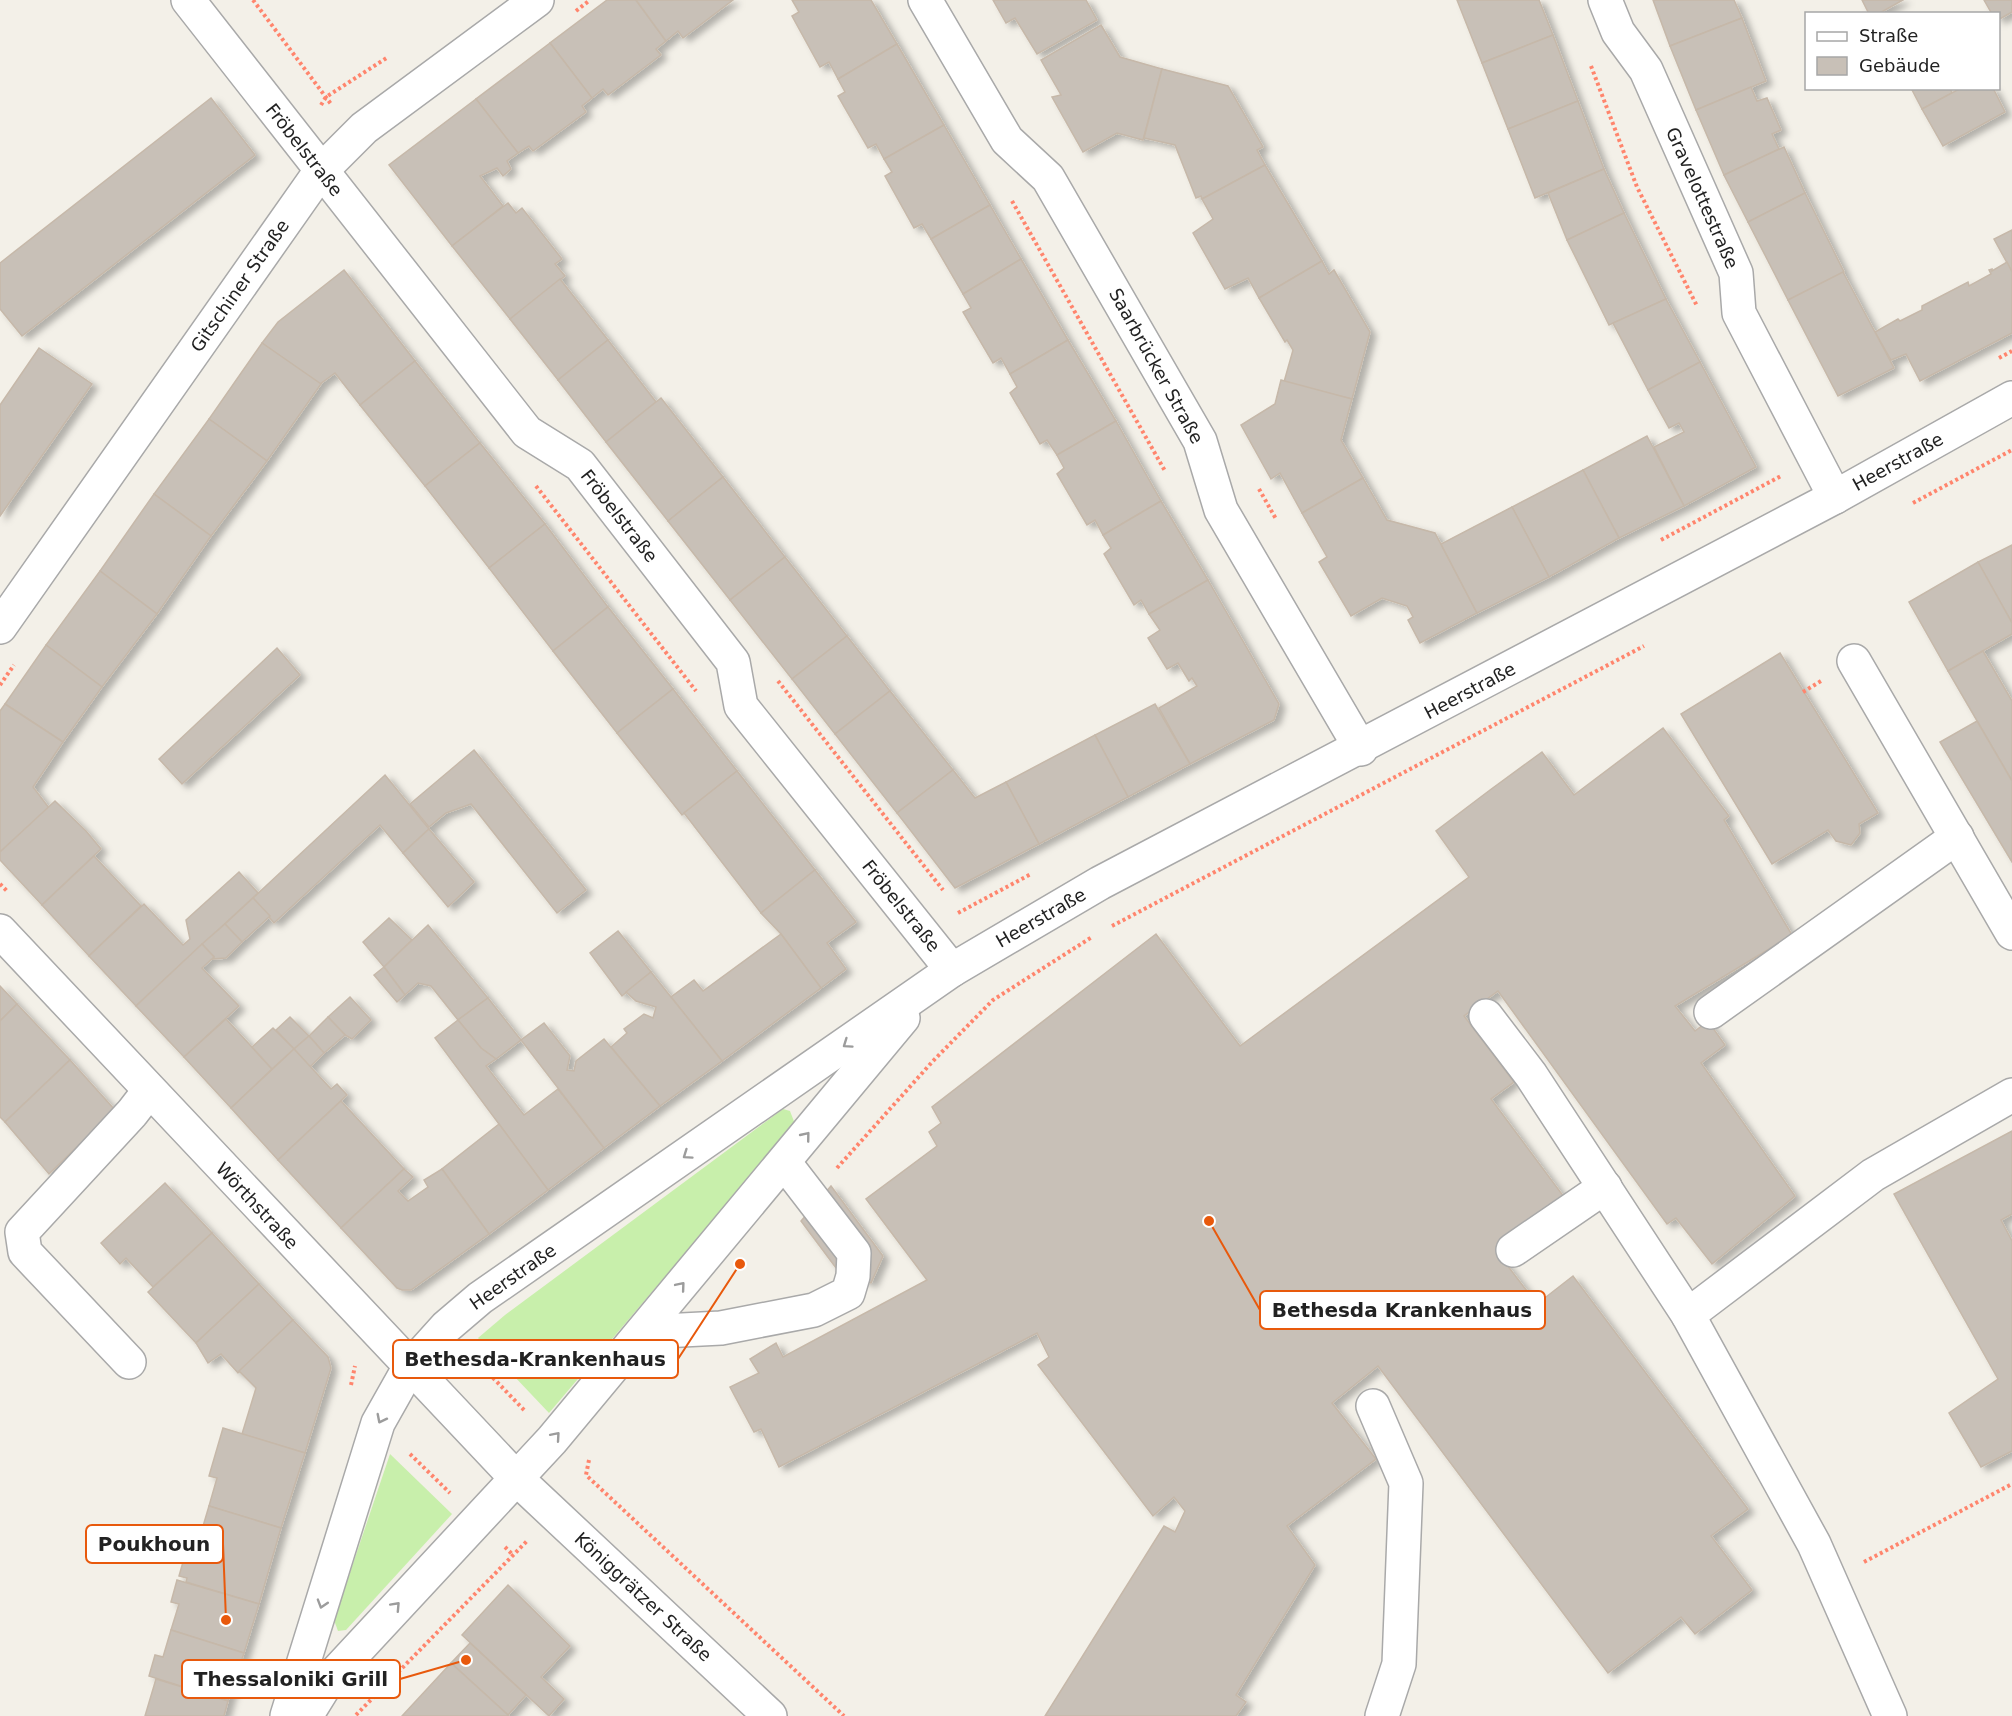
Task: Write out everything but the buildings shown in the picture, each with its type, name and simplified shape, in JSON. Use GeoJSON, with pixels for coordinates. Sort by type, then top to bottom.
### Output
{"type":"FeatureCollection","features":[{"type":"Feature","properties":{"kind":"street","name":"Fröbelstraße"},"geometry":{"type":"LineString","coordinates":[[188,0],[320,172],[527,432],[580,465],[734,662],[741,706],[941,978]]}},
{"type":"Feature","properties":{"kind":"street","name":"Gitschiner Straße"},"geometry":{"type":"LineString","coordinates":[[0,627],[320,172],[364,128],[537,0]]}},
{"type":"Feature","properties":{"kind":"street","name":"Saarbrücker Straße"},"geometry":{"type":"LineString","coordinates":[[925,0],[1007,140],[1048,178],[1200,441],[1221,510],[1361,748]]}},
{"type":"Feature","properties":{"kind":"street","name":"Gravelottestraße"},"geometry":{"type":"LineString","coordinates":[[1605,0],[1618,32],[1646,70],[1736,273],[1739,313],[1835,497]]}},
{"type":"Feature","properties":{"kind":"street","name":"Heerstraße"},"geometry":{"type":"LineString","coordinates":[[287,1716],[378,1423],[410,1368],[446,1327],[480,1298],[941,978],[1100,884],[1835,497],[2012,398]]}},
{"type":"Feature","properties":{"kind":"street"},"geometry":{"type":"LineString","coordinates":[[1854,661],[2012,933]]}},
{"type":"Feature","properties":{"kind":"street"},"geometry":{"type":"LineString","coordinates":[[1711,1012],[1957,837]]}},
{"type":"Feature","properties":{"kind":"street","name":"Wörthstraße"},"geometry":{"type":"LineString","coordinates":[[0,931],[516,1478]]}},
{"type":"Feature","properties":{"kind":"street","name":"Heerstraße"},"geometry":{"type":"LineString","coordinates":[[306,1716],[327,1682],[552,1440],[941,978]]}},
{"type":"Feature","properties":{"kind":"street"},"geometry":{"type":"LineString","coordinates":[[1486,1016],[1531,1075],[1689,1315],[1814,1544],[1890,1716]]}},
{"type":"Feature","properties":{"kind":"street"},"geometry":{"type":"LineString","coordinates":[[129,1362],[25,1252],[22,1232],[132,1113],[149,1091]]}},
{"type":"Feature","properties":{"kind":"street"},"geometry":{"type":"LineString","coordinates":[[1689,1315],[1873,1175],[2012,1095]]}},
{"type":"Feature","properties":{"kind":"street"},"geometry":{"type":"LineString","coordinates":[[643,1332],[721,1329],[814,1310],[848,1293],[853,1276],[854,1253],[784,1162]]}},
{"type":"Feature","properties":{"kind":"street"},"geometry":{"type":"LineString","coordinates":[[1514,1250],[1605,1187]]}},
{"type":"Feature","properties":{"kind":"street"},"geometry":{"type":"LineString","coordinates":[[1373,1406],[1406,1483],[1399,1664],[1382,1716]]}},
{"type":"Feature","properties":{"kind":"street","name":"Königgrätzer Straße"},"geometry":{"type":"LineString","coordinates":[[516,1478],[770,1716]]}},
{"type":"Feature","properties":{"kind":"path"},"geometry":{"type":"LineString","coordinates":[[253,0],[326,98]]}},
{"type":"Feature","properties":{"kind":"path"},"geometry":{"type":"LineString","coordinates":[[1586,55],[1637,186],[1702,315]]}},
{"type":"Feature","properties":{"kind":"path"},"geometry":{"type":"LineString","coordinates":[[1009,197],[1168,477]]}},
{"type":"Feature","properties":{"kind":"path"},"geometry":{"type":"LineString","coordinates":[[1906,506],[2012,450]]}},
{"type":"Feature","properties":{"kind":"path"},"geometry":{"type":"LineString","coordinates":[[1777,465],[1783,476]]}},
{"type":"Feature","properties":{"kind":"path"},"geometry":{"type":"LineString","coordinates":[[534,483],[703,700]]}},
{"type":"Feature","properties":{"kind":"path"},"geometry":{"type":"LineString","coordinates":[[1104,930],[1652,642]]}},
{"type":"Feature","properties":{"kind":"path"},"geometry":{"type":"LineString","coordinates":[[811,1198],[933,1061],[993,999],[1094,936]]}},
{"type":"Feature","properties":{"kind":"path"},"geometry":{"type":"LineString","coordinates":[[465,1347],[552,1440]]}},
{"type":"Feature","properties":{"kind":"path"},"geometry":{"type":"LineString","coordinates":[[350,1393],[355,1367],[352,1357]]}},
{"type":"Feature","properties":{"kind":"path"},"geometry":{"type":"LineString","coordinates":[[408,1452],[456,1498]]}},
{"type":"Feature","properties":{"kind":"path"},"geometry":{"type":"LineString","coordinates":[[590,1454],[586,1475],[844,1716]]}},
{"type":"Feature","properties":{"kind":"path"},"geometry":{"type":"LineString","coordinates":[[1830,1580],[2012,1485]]}},
{"type":"Feature","properties":{"kind":"path"},"geometry":{"type":"LineString","coordinates":[[355,1716],[527,1540],[536,1548]]}},
{"type":"Feature","properties":{"kind":"green space"},"geometry":{"type":"Polygon","coordinates":[[[783,1109],[790,1111],[795,1124],[549,1413],[478,1338],[505,1315],[783,1109]]]}},
{"type":"Feature","properties":{"kind":"green space"},"geometry":{"type":"Polygon","coordinates":[[[390,1454],[452,1514],[346,1630],[338,1631],[334,1620],[390,1454]]]}},
{"type":"Feature","properties":{"kind":"place","name":"Bethesda Krankenhaus"},"geometry":{"type":"Point","coordinates":[1209,1221]}},
{"type":"Feature","properties":{"kind":"place","name":"Bethesda-Krankenhaus"},"geometry":{"type":"Point","coordinates":[740,1264]}},
{"type":"Feature","properties":{"kind":"place","name":"Poukhoun"},"geometry":{"type":"Point","coordinates":[226,1620]}},
{"type":"Feature","properties":{"kind":"place","name":"Thessaloniki Grill"},"geometry":{"type":"Point","coordinates":[466,1660]}}]}
